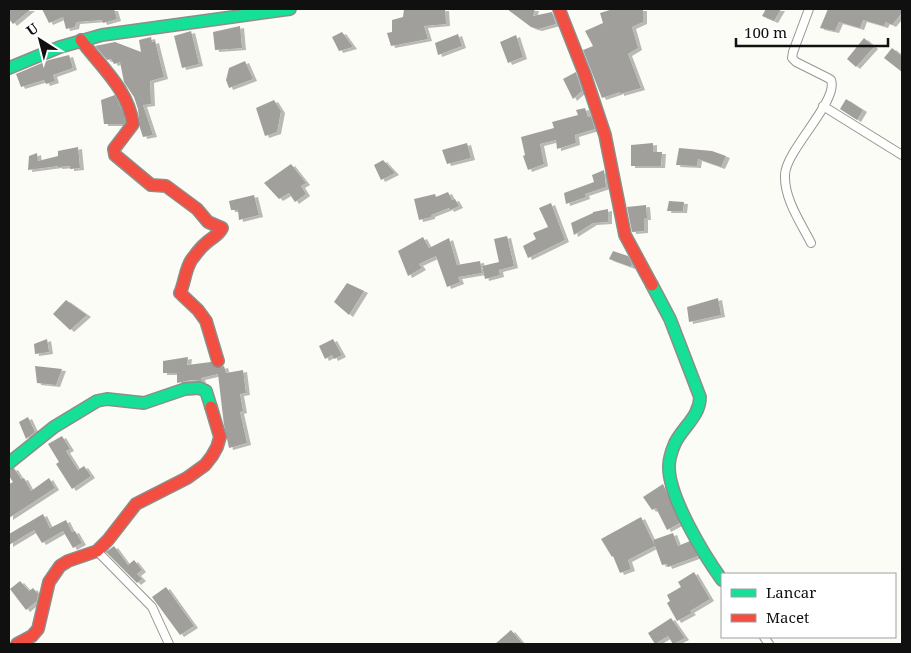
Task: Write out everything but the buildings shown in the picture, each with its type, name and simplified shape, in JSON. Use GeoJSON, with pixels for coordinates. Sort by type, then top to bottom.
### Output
{"type":"FeatureCollection","features":[{"type":"Feature","properties":{"kind":"street"},"geometry":{"type":"LineString","coordinates":[[9,68],[60,47],[102,35],[290,9]]}},
{"type":"Feature","properties":{"kind":"street"},"geometry":{"type":"LineString","coordinates":[[559,9],[586,75],[605,135],[625,235],[670,319],[700,396],[698,411],[676,440],[673,447],[669,468],[670,477],[702,548],[721,578]]}},
{"type":"Feature","properties":{"kind":"street"},"geometry":{"type":"LineString","coordinates":[[809,9],[792,58],[796,62],[831,80],[831,89],[823,106],[788,163],[785,176],[793,207],[811,243]]}},
{"type":"Feature","properties":{"kind":"street"},"geometry":{"type":"LineString","coordinates":[[81,40],[93,57],[122,90],[132,118],[133,124],[126,131],[122,141],[114,149],[115,155],[151,185],[166,186],[197,209],[208,222],[222,228],[219,234],[203,245],[191,261],[180,293],[198,310],[206,321],[210,329],[212,344],[218,361]]}},
{"type":"Feature","properties":{"kind":"street"},"geometry":{"type":"LineString","coordinates":[[823,106],[902,155]]}},
{"type":"Feature","properties":{"kind":"street"},"geometry":{"type":"LineString","coordinates":[[9,463],[58,423],[101,400],[140,404],[149,403],[183,390],[201,389],[206,391],[220,437],[220,444],[215,452],[189,477],[138,503],[97,551],[63,563],[56,569],[45,590],[42,620],[39,629],[17,644]]}},
{"type":"Feature","properties":{"kind":"street"},"geometry":{"type":"LineString","coordinates":[[97,551],[152,607],[169,644]]}},
{"type":"Feature","properties":{"kind":"traffic: fast"},"geometry":{"type":"LineString","coordinates":[[9,68],[60,47],[102,35],[290,9]]}},
{"type":"Feature","properties":{"kind":"traffic: fast"},"geometry":{"type":"LineString","coordinates":[[652,285],[670,319],[700,397],[694,416],[678,437],[673,448],[669,463],[670,478],[674,493],[688,525],[721,578]]}},
{"type":"Feature","properties":{"kind":"traffic: fast"},"geometry":{"type":"LineString","coordinates":[[9,463],[54,427],[97,401],[107,399],[144,403],[185,389],[199,388],[206,391],[211,407]]}},
{"type":"Feature","properties":{"kind":"traffic: jam"},"geometry":{"type":"LineString","coordinates":[[559,9],[585,75],[605,135],[625,235],[652,285]]}},
{"type":"Feature","properties":{"kind":"traffic: jam"},"geometry":{"type":"LineString","coordinates":[[81,40],[120,89],[130,111],[133,124],[114,149],[115,155],[151,185],[166,186],[197,209],[208,222],[222,228],[201,247],[192,259],[180,293],[198,310],[206,321],[218,361]]}},
{"type":"Feature","properties":{"kind":"traffic: jam"},"geometry":{"type":"LineString","coordinates":[[17,644],[32,636],[38,629],[49,582],[60,566],[68,561],[97,551],[136,504],[187,478],[205,465],[217,447],[220,437],[211,407]]}}]}
